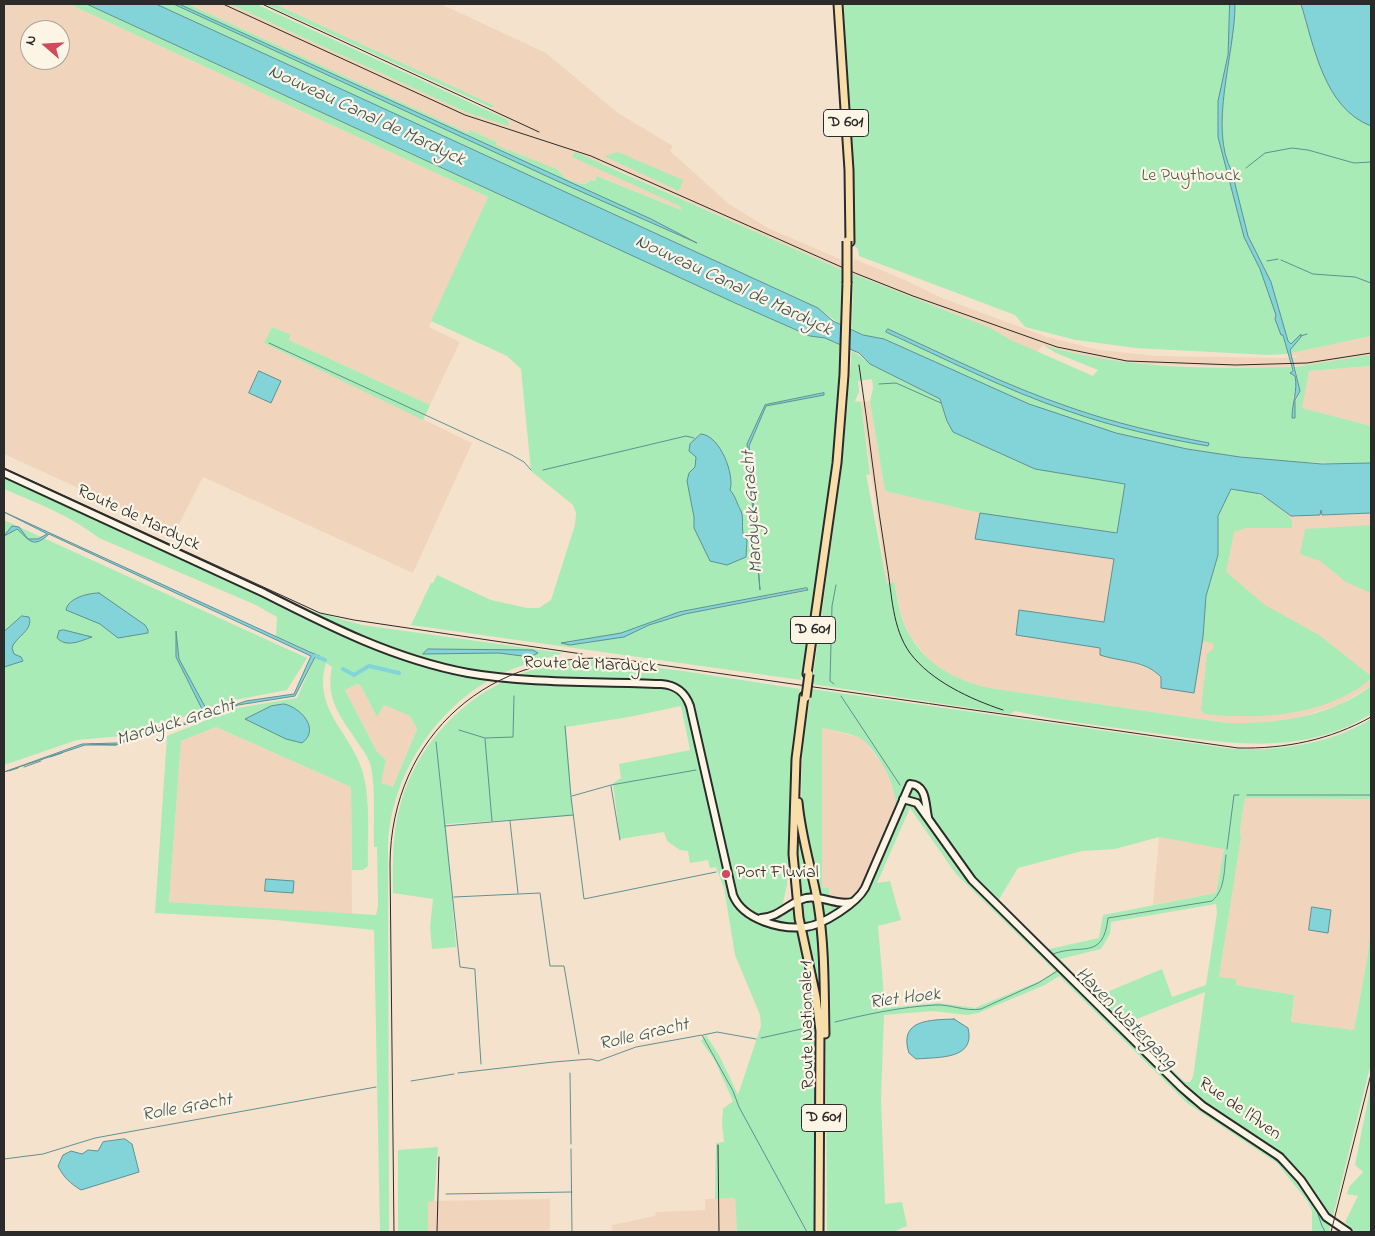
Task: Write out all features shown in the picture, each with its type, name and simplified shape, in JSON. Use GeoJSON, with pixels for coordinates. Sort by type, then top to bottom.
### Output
{"type":"FeatureCollection","features":[{"type":"Feature","properties":{"kind":"main road","name":"D 601"},"geometry":{"type":"LineString","coordinates":[[801,927],[795,885],[793,849],[795,781],[808,674],[836,492],[847,354],[848,242],[846,176],[836,4]]}},
{"type":"Feature","properties":{"kind":"main road","name":"Route de Mardyck"},"geometry":{"type":"LineString","coordinates":[[4,473],[260,591],[375,648],[449,669],[484,676],[661,684],[679,689],[686,697],[690,706],[733,895],[742,909],[754,917],[768,922],[801,927],[820,922],[853,902]]}},
{"type":"Feature","properties":{"kind":"main road","name":"D 601"},"geometry":{"type":"LineString","coordinates":[[805,696],[798,796],[802,832],[817,898],[820,922]]}},
{"type":"Feature","properties":{"kind":"main road","name":"Rue de l'Aven"},"geometry":{"type":"LineString","coordinates":[[918,805],[909,786],[917,785],[923,790],[928,817]]}},
{"type":"Feature","properties":{"kind":"main road"},"geometry":{"type":"LineString","coordinates":[[754,917],[773,916],[808,898],[817,898],[840,904],[853,902],[864,890],[909,786]]}},
{"type":"Feature","properties":{"kind":"main road","name":"Rue de l'Aven"},"geometry":{"type":"LineString","coordinates":[[903,799],[912,800],[918,805],[966,873],[1014,923],[1066,971],[1192,1097],[1283,1159],[1301,1180],[1325,1215],[1348,1232]]}},
{"type":"Feature","properties":{"kind":"main road"},"geometry":{"type":"LineString","coordinates":[[788,908],[795,885]]}},
{"type":"Feature","properties":{"kind":"main road","name":"Route Nationale 1"},"geometry":{"type":"LineString","coordinates":[[820,922],[825,1045],[824,1232]]}},
{"type":"Feature","properties":{"kind":"main road","name":"Route Nationale 1"},"geometry":{"type":"LineString","coordinates":[[801,927],[816,997],[820,1031],[819,1232]]}},
{"type":"Feature","properties":{"kind":"shaded area"},"geometry":{"type":"Polygon","coordinates":[[[4,4],[69,4],[488,197],[429,327],[460,342],[430,405],[289,340],[291,336],[272,327],[264,343],[472,443],[413,573],[203,477],[175,532],[4,454],[4,4]]]}},
{"type":"Feature","properties":{"kind":"shaded area"},"geometry":{"type":"Polygon","coordinates":[[[188,4],[230,4],[468,113],[509,125],[508,120],[491,112],[493,105],[275,4],[441,4],[546,53],[618,113],[673,146],[670,151],[729,204],[768,228],[842,260],[842,270],[598,161],[680,206],[681,210],[598,176],[595,181],[590,180],[586,184],[580,184],[565,178],[557,169],[495,145],[496,142],[470,130],[468,133],[188,4]]]}},
{"type":"Feature","properties":{"kind":"shaded area"},"geometry":{"type":"Polygon","coordinates":[[[854,259],[942,298],[1047,337],[1099,350],[1157,356],[1287,358],[1299,357],[1287,354],[1371,336],[1371,355],[1330,363],[1272,368],[1121,363],[1043,345],[1037,352],[951,312],[853,274],[854,259]]]}},
{"type":"Feature","properties":{"kind":"shaded area"},"geometry":{"type":"Polygon","coordinates":[[[1371,366],[1371,426],[1301,408],[1309,371],[1371,366]]]}},
{"type":"Feature","properties":{"kind":"shaded area"},"geometry":{"type":"Polygon","coordinates":[[[870,401],[885,491],[980,513],[976,539],[1114,559],[1105,622],[1019,610],[1016,635],[1100,648],[1100,655],[1128,661],[1156,672],[1161,677],[1161,688],[1197,664],[1200,658],[1206,596],[1217,560],[1231,489],[1320,515],[1320,510],[1322,515],[1371,513],[1371,686],[1339,705],[1294,719],[1267,723],[1227,723],[989,688],[967,683],[948,674],[929,660],[912,639],[903,622],[894,583],[887,584],[861,402],[870,401]]]}},
{"type":"Feature","properties":{"kind":"shaded area"},"geometry":{"type":"Polygon","coordinates":[[[357,684],[361,686],[377,717],[384,705],[410,716],[417,729],[393,787],[380,783],[386,760],[377,752],[345,690],[357,684]]]}},
{"type":"Feature","properties":{"kind":"shaded area"},"geometry":{"type":"Polygon","coordinates":[[[216,727],[351,787],[352,914],[169,902],[181,741],[216,727]]]}},
{"type":"Feature","properties":{"kind":"shaded area"},"geometry":{"type":"Polygon","coordinates":[[[822,727],[863,739],[883,766],[896,791],[896,806],[860,892],[848,899],[832,898],[822,889],[822,727]]]}},
{"type":"Feature","properties":{"kind":"shaded area"},"geometry":{"type":"Polygon","coordinates":[[[1245,798],[1371,799],[1371,925],[1367,960],[1354,1030],[1291,1022],[1294,995],[1235,985],[1219,977],[1241,838],[1240,830],[1245,798]]]}},
{"type":"Feature","properties":{"kind":"shaded area"},"geometry":{"type":"Polygon","coordinates":[[[1159,837],[1224,848],[1216,893],[1153,905],[1159,837]]]}},
{"type":"Feature","properties":{"kind":"shaded area"},"geometry":{"type":"Polygon","coordinates":[[[735,1198],[737,1232],[612,1232],[612,1225],[655,1216],[656,1212],[705,1210],[705,1199],[735,1198]]]}},
{"type":"Feature","properties":{"kind":"shaded area"},"geometry":{"type":"Polygon","coordinates":[[[550,1199],[550,1232],[428,1232],[428,1201],[550,1199]]]}},
{"type":"Feature","properties":{"kind":"green space"},"geometry":{"type":"Polygon","coordinates":[[[69,4],[87,4],[735,303],[810,336],[825,338],[840,345],[839,387],[832,471],[801,680],[411,625],[431,583],[433,583],[437,575],[491,600],[527,608],[539,608],[551,600],[575,525],[576,513],[573,505],[531,471],[521,369],[507,356],[431,321],[488,197],[69,4]],[[824,393],[765,405],[747,444],[760,590],[749,446],[766,406],[824,393]],[[807,588],[679,612],[621,633],[563,643],[630,634],[649,625],[685,614],[807,591],[807,588]]]}},
{"type":"Feature","properties":{"kind":"green space"},"geometry":{"type":"Polygon","coordinates":[[[156,4],[174,4],[694,242],[697,242],[179,4],[188,4],[468,133],[470,130],[496,142],[496,145],[557,169],[565,178],[580,184],[586,184],[591,180],[595,181],[597,176],[681,210],[680,206],[572,157],[575,152],[842,270],[840,324],[818,308],[156,4]]]}},
{"type":"Feature","properties":{"kind":"green space"},"geometry":{"type":"Polygon","coordinates":[[[230,4],[256,4],[508,120],[509,126],[468,113],[230,4]]]}},
{"type":"Feature","properties":{"kind":"green space"},"geometry":{"type":"Polygon","coordinates":[[[265,4],[275,4],[493,105],[492,108],[265,4]]]}},
{"type":"Feature","properties":{"kind":"green space","name":"Le Puythouck"},"geometry":{"type":"Polygon","coordinates":[[[840,4],[1371,4],[1371,336],[1287,354],[1268,355],[1136,348],[1076,340],[1025,327],[1015,315],[859,256],[858,249],[855,247],[840,4]]]}},
{"type":"Feature","properties":{"kind":"green space"},"geometry":{"type":"Polygon","coordinates":[[[618,152],[683,180],[679,191],[604,156],[618,152]]]}},
{"type":"Feature","properties":{"kind":"green space"},"geometry":{"type":"Polygon","coordinates":[[[853,274],[988,327],[1011,340],[1093,376],[1098,370],[1056,353],[1043,345],[1104,359],[1166,366],[1292,367],[1291,372],[1295,376],[1297,391],[1293,397],[1294,406],[1300,391],[1295,367],[1371,355],[1371,366],[1309,371],[1302,408],[1371,426],[1371,463],[1293,461],[1216,454],[1140,439],[1102,429],[1042,409],[884,339],[869,337],[852,330],[853,274]],[[888,329],[886,332],[1035,399],[1135,431],[1209,443],[1138,428],[1046,399],[888,329]]]}},
{"type":"Feature","properties":{"kind":"green space"},"geometry":{"type":"Polygon","coordinates":[[[272,327],[291,335],[289,340],[430,405],[423,420],[264,343],[272,327]]]}},
{"type":"Feature","properties":{"kind":"green space"},"geometry":{"type":"Polygon","coordinates":[[[852,350],[870,364],[940,399],[947,421],[953,432],[1035,469],[1125,484],[1118,533],[980,513],[885,491],[870,401],[873,388],[872,379],[858,381],[859,392],[855,401],[861,402],[870,475],[866,474],[887,584],[894,582],[902,619],[911,637],[928,658],[939,667],[962,680],[989,688],[1227,723],[1284,720],[1321,712],[1355,697],[1371,686],[1371,714],[1344,728],[1317,737],[1261,744],[1233,743],[1080,723],[1015,711],[1010,714],[812,684],[842,465],[852,350]]]}},
{"type":"Feature","properties":{"kind":"green space"},"geometry":{"type":"Polygon","coordinates":[[[4,470],[312,611],[362,625],[563,653],[505,672],[481,685],[459,702],[422,743],[408,767],[398,793],[391,820],[388,847],[389,1232],[380,1232],[374,930],[276,920],[155,913],[167,736],[237,708],[297,698],[315,657],[319,659],[320,656],[276,636],[277,617],[256,605],[99,538],[65,517],[4,489],[4,470]],[[326,663],[323,680],[324,694],[335,721],[358,759],[363,773],[368,808],[368,866],[363,870],[352,870],[351,787],[216,727],[181,741],[169,902],[376,915],[378,906],[377,847],[374,847],[373,777],[366,754],[336,708],[330,679],[332,667],[326,663]],[[357,684],[345,690],[377,752],[386,760],[381,783],[393,787],[417,729],[410,716],[384,705],[377,717],[361,686],[357,684]]]}},
{"type":"Feature","properties":{"kind":"green space"},"geometry":{"type":"Polygon","coordinates":[[[1231,489],[1253,492],[1269,500],[1290,517],[1292,528],[1246,528],[1234,532],[1226,572],[1265,605],[1319,635],[1371,676],[1371,679],[1334,701],[1292,713],[1226,716],[1205,714],[1201,710],[1207,654],[1214,648],[1213,643],[1202,641],[1206,596],[1218,555],[1218,516],[1231,489]]]}},
{"type":"Feature","properties":{"kind":"green space"},"geometry":{"type":"Polygon","coordinates":[[[4,520],[307,658],[287,690],[224,702],[198,713],[149,726],[122,736],[77,740],[4,765],[4,520]]]}},
{"type":"Feature","properties":{"kind":"green space"},"geometry":{"type":"Polygon","coordinates":[[[1371,525],[1371,593],[1346,582],[1320,561],[1300,554],[1305,529],[1371,525]]]}},
{"type":"Feature","properties":{"kind":"green space"},"geometry":{"type":"Polygon","coordinates":[[[596,660],[800,689],[792,744],[787,884],[782,907],[794,907],[815,1004],[817,1030],[814,1232],[737,1232],[735,1198],[715,1199],[716,1143],[724,1142],[723,1109],[733,1101],[714,1059],[701,1041],[706,1035],[720,1057],[738,1095],[761,1026],[760,1015],[735,955],[724,888],[716,867],[710,868],[708,860],[690,863],[688,851],[680,850],[667,841],[664,832],[620,839],[613,783],[621,778],[619,764],[690,750],[681,706],[566,727],[573,816],[446,824],[456,947],[432,949],[430,927],[433,899],[393,893],[394,838],[400,806],[412,774],[428,746],[449,721],[473,700],[501,683],[531,670],[563,663],[596,660]]]}},
{"type":"Feature","properties":{"kind":"green space"},"geometry":{"type":"Polygon","coordinates":[[[811,689],[1233,749],[1269,749],[1305,744],[1339,735],[1371,719],[1371,799],[1245,798],[1240,830],[1241,838],[1219,977],[1236,979],[1236,985],[1294,995],[1291,1022],[1354,1030],[1367,960],[1371,925],[1371,1063],[1329,1232],[1312,1232],[1312,1211],[1308,1202],[1277,1163],[1187,1103],[1059,976],[1045,985],[978,1013],[968,1015],[933,1011],[884,1015],[881,1099],[885,1204],[902,1202],[907,1226],[893,1232],[827,1232],[825,936],[821,906],[805,830],[801,784],[811,689]],[[822,728],[822,888],[829,888],[829,896],[837,899],[849,897],[860,892],[896,806],[893,789],[886,770],[869,746],[855,736],[822,728]],[[910,808],[877,883],[890,881],[901,920],[878,926],[885,1008],[939,1003],[975,1008],[1042,980],[1055,971],[956,874],[910,808]],[[1159,837],[1115,849],[1082,851],[1018,868],[998,901],[1049,949],[1099,938],[1103,915],[1216,893],[1224,849],[1159,837]],[[1216,904],[1111,922],[1110,934],[1101,949],[1060,959],[1103,1004],[1107,992],[1162,969],[1172,997],[1206,985],[1217,913],[1216,904]],[[1205,992],[1124,1024],[1185,1082],[1190,1082],[1193,1077],[1205,992]]]}},
{"type":"Feature","properties":{"kind":"green space"},"geometry":{"type":"Polygon","coordinates":[[[797,822],[802,835],[819,927],[822,967],[820,1004],[799,891],[796,845],[797,822]]]}},
{"type":"Feature","properties":{"kind":"green space"},"geometry":{"type":"Polygon","coordinates":[[[1371,1085],[1371,1232],[1353,1232],[1345,1222],[1358,1196],[1347,1194],[1349,1187],[1363,1172],[1355,1165],[1371,1085]]]}},
{"type":"Feature","properties":{"kind":"green space"},"geometry":{"type":"Polygon","coordinates":[[[438,1147],[434,1201],[428,1202],[428,1232],[398,1232],[398,1150],[438,1147]]]}},
{"type":"Feature","properties":{"kind":"water","name":"Nouveau Canal de Mardyck"},"geometry":{"type":"Polygon","coordinates":[[[87,4],[156,4],[818,308],[833,321],[863,335],[884,339],[1029,404],[1116,433],[1187,449],[1240,457],[1322,464],[1371,463],[1371,513],[1322,515],[1321,510],[1320,515],[1291,516],[1261,494],[1231,489],[1218,516],[1218,555],[1206,596],[1203,637],[1194,693],[1161,688],[1161,677],[1155,671],[1140,664],[1100,655],[1100,648],[1016,635],[1019,610],[1104,622],[1114,559],[975,539],[980,513],[1117,533],[1125,484],[1035,469],[953,432],[947,421],[940,399],[870,364],[859,353],[825,338],[810,336],[735,303],[87,4]]]}},
{"type":"Feature","properties":{"kind":"water"},"geometry":{"type":"Polygon","coordinates":[[[174,4],[179,4],[651,219],[697,243],[555,180],[174,4]]]}},
{"type":"Feature","properties":{"kind":"water"},"geometry":{"type":"Polygon","coordinates":[[[1230,4],[1235,4],[1222,113],[1222,134],[1225,154],[1232,172],[1240,171],[1234,180],[1248,236],[1271,282],[1288,341],[1291,344],[1301,334],[1301,337],[1290,350],[1300,391],[1295,400],[1295,418],[1292,418],[1296,387],[1295,376],[1290,373],[1293,371],[1283,335],[1281,335],[1275,319],[1276,315],[1260,269],[1244,237],[1218,137],[1218,101],[1228,55],[1230,4]]]}},
{"type":"Feature","properties":{"kind":"water"},"geometry":{"type":"Polygon","coordinates":[[[1301,4],[1371,4],[1371,126],[1355,117],[1342,105],[1332,91],[1316,56],[1301,4]]]}},
{"type":"Feature","properties":{"kind":"water"},"geometry":{"type":"Polygon","coordinates":[[[888,329],[1046,399],[1121,423],[1209,443],[1208,446],[1120,427],[1045,403],[886,332],[888,329]]]}},
{"type":"Feature","properties":{"kind":"water"},"geometry":{"type":"Polygon","coordinates":[[[259,371],[281,381],[271,403],[249,393],[259,371]]]}},
{"type":"Feature","properties":{"kind":"water"},"geometry":{"type":"Polygon","coordinates":[[[824,393],[824,395],[766,406],[749,446],[760,590],[747,444],[765,405],[824,393]]]}},
{"type":"Feature","properties":{"kind":"water"},"geometry":{"type":"Polygon","coordinates":[[[701,434],[708,436],[720,448],[728,466],[731,483],[730,490],[741,511],[743,534],[747,540],[746,557],[727,565],[710,561],[694,528],[694,517],[687,481],[689,473],[695,467],[696,457],[689,451],[690,444],[701,434]]]}},
{"type":"Feature","properties":{"kind":"water"},"geometry":{"type":"Polygon","coordinates":[[[4,512],[320,656],[319,659],[315,657],[295,696],[238,705],[191,723],[147,733],[116,745],[85,745],[4,772],[82,744],[117,743],[148,730],[185,723],[205,715],[176,657],[176,631],[179,659],[209,714],[246,701],[294,694],[311,656],[49,534],[35,542],[28,539],[38,539],[47,534],[4,512]]]}},
{"type":"Feature","properties":{"kind":"water"},"geometry":{"type":"Polygon","coordinates":[[[12,526],[19,527],[28,539],[17,529],[4,536],[12,526]]]}},
{"type":"Feature","properties":{"kind":"water"},"geometry":{"type":"Polygon","coordinates":[[[807,588],[808,590],[685,614],[649,625],[624,637],[570,645],[561,643],[621,633],[679,612],[807,588]]]}},
{"type":"Feature","properties":{"kind":"water"},"geometry":{"type":"Polygon","coordinates":[[[99,593],[145,625],[148,633],[118,638],[100,624],[66,610],[74,599],[84,595],[99,593]]]}},
{"type":"Feature","properties":{"kind":"water"},"geometry":{"type":"Polygon","coordinates":[[[22,616],[29,617],[29,626],[12,648],[14,654],[21,657],[23,661],[4,667],[4,632],[22,616]]]}},
{"type":"Feature","properties":{"kind":"water"},"geometry":{"type":"Polygon","coordinates":[[[64,630],[92,637],[74,643],[65,643],[57,638],[59,631],[64,630]]]}},
{"type":"Feature","properties":{"kind":"water"},"geometry":{"type":"Polygon","coordinates":[[[428,649],[533,650],[538,653],[530,657],[499,653],[423,654],[428,649]]]}},
{"type":"Feature","properties":{"kind":"water"},"geometry":{"type":"Polygon","coordinates":[[[284,704],[302,714],[309,725],[307,737],[302,743],[286,739],[245,719],[271,706],[284,704]]]}},
{"type":"Feature","properties":{"kind":"water"},"geometry":{"type":"Polygon","coordinates":[[[266,879],[294,881],[293,893],[265,891],[266,879]]]}},
{"type":"Feature","properties":{"kind":"water"},"geometry":{"type":"Polygon","coordinates":[[[1312,907],[1331,910],[1328,933],[1309,930],[1312,907]]]}},
{"type":"Feature","properties":{"kind":"water"},"geometry":{"type":"Polygon","coordinates":[[[954,1019],[968,1028],[969,1038],[966,1046],[961,1051],[944,1057],[916,1059],[909,1053],[908,1033],[912,1028],[927,1021],[954,1019]]]}},
{"type":"Feature","properties":{"kind":"water"},"geometry":{"type":"Polygon","coordinates":[[[125,1139],[132,1144],[139,1172],[81,1190],[68,1180],[58,1166],[63,1155],[71,1151],[82,1154],[88,1150],[98,1151],[103,1142],[125,1139]]]}},
{"type":"Feature","properties":{"kind":"waterway"},"geometry":{"type":"LineString","coordinates":[[1246,168],[1265,153],[1292,148],[1308,150],[1354,163],[1371,162]]}},
{"type":"Feature","properties":{"kind":"waterway"},"geometry":{"type":"LineString","coordinates":[[1267,261],[1278,259]]}},
{"type":"Feature","properties":{"kind":"waterway"},"geometry":{"type":"LineString","coordinates":[[1281,260],[1313,274],[1355,277],[1371,283]]}},
{"type":"Feature","properties":{"kind":"waterway"},"geometry":{"type":"LineString","coordinates":[[1301,336],[1307,334]]}},
{"type":"Feature","properties":{"kind":"waterway"},"geometry":{"type":"LineString","coordinates":[[269,343],[510,454],[524,462],[531,470]]}},
{"type":"Feature","properties":{"kind":"waterway","name":"Mardyck Gracht"},"geometry":{"type":"LineString","coordinates":[[879,384],[896,383],[941,403]]}},
{"type":"Feature","properties":{"kind":"waterway"},"geometry":{"type":"LineString","coordinates":[[543,470],[686,436],[694,438]]}},
{"type":"Feature","properties":{"kind":"waterway","name":"Haven Watergang"},"geometry":{"type":"LineString","coordinates":[[834,684],[830,681],[832,606],[836,585]]}},
{"type":"Feature","properties":{"kind":"waterway","name":"Mardyck Gracht"},"geometry":{"type":"LineString","coordinates":[[316,656],[325,660]]}},
{"type":"Feature","properties":{"kind":"waterway","name":"Mardyck Gracht"},"geometry":{"type":"LineString","coordinates":[[343,669],[354,675],[369,666],[399,673]]}},
{"type":"Feature","properties":{"kind":"waterway"},"geometry":{"type":"LineString","coordinates":[[459,730],[485,738],[513,737],[514,696]]}},
{"type":"Feature","properties":{"kind":"waterway","name":"Haven Watergang"},"geometry":{"type":"LineString","coordinates":[[841,696],[900,785]]}},
{"type":"Feature","properties":{"kind":"waterway"},"geometry":{"type":"LineString","coordinates":[[565,726],[571,797],[584,899],[716,872]]}},
{"type":"Feature","properties":{"kind":"waterway"},"geometry":{"type":"LineString","coordinates":[[485,739],[492,821]]}},
{"type":"Feature","properties":{"kind":"waterway"},"geometry":{"type":"LineString","coordinates":[[436,742],[460,967],[475,969],[481,1064]]}},
{"type":"Feature","properties":{"kind":"waterway","name":"Mardyck Gracht"},"geometry":{"type":"LineString","coordinates":[[90,744],[116,745]]}},
{"type":"Feature","properties":{"kind":"waterway","name":"Mardyck Gracht"},"geometry":{"type":"LineString","coordinates":[[50,757],[62,753]]}},
{"type":"Feature","properties":{"kind":"waterway","name":"Mardyck Gracht"},"geometry":{"type":"LineString","coordinates":[[24,767],[41,761]]}},
{"type":"Feature","properties":{"kind":"waterway","name":"Mardyck Gracht"},"geometry":{"type":"LineString","coordinates":[[9,771],[18,768]]}},
{"type":"Feature","properties":{"kind":"waterway"},"geometry":{"type":"LineString","coordinates":[[572,796],[611,785],[696,770]]}},
{"type":"Feature","properties":{"kind":"waterway"},"geometry":{"type":"LineString","coordinates":[[611,786],[620,840]]}},
{"type":"Feature","properties":{"kind":"waterway"},"geometry":{"type":"LineString","coordinates":[[1227,849],[1234,795],[1239,795]]}},
{"type":"Feature","properties":{"kind":"waterway"},"geometry":{"type":"LineString","coordinates":[[1247,795],[1371,795]]}},
{"type":"Feature","properties":{"kind":"waterway","name":"Haven Watergang"},"geometry":{"type":"LineString","coordinates":[[918,810],[966,878],[1041,953]]}},
{"type":"Feature","properties":{"kind":"waterway"},"geometry":{"type":"LineString","coordinates":[[445,826],[573,815]]}},
{"type":"Feature","properties":{"kind":"waterway"},"geometry":{"type":"LineString","coordinates":[[510,821],[518,893]]}},
{"type":"Feature","properties":{"kind":"waterway"},"geometry":{"type":"LineString","coordinates":[[1053,954],[1090,948],[1096,945],[1101,940],[1108,918],[1212,901],[1222,886],[1226,855]]}},
{"type":"Feature","properties":{"kind":"waterway"},"geometry":{"type":"LineString","coordinates":[[454,897],[540,893],[550,966],[564,966],[579,1054]]}},
{"type":"Feature","properties":{"kind":"waterway","name":"Riet Hoek"},"geometry":{"type":"LineString","coordinates":[[835,1022],[885,1011],[922,1006],[941,1005],[970,1010],[981,1009],[1038,983],[1059,970]]}},
{"type":"Feature","properties":{"kind":"waterway","name":"Haven Watergang"},"geometry":{"type":"LineString","coordinates":[[1078,989],[1188,1100],[1250,1141]]}},
{"type":"Feature","properties":{"kind":"waterway","name":"Riet Hoek"},"geometry":{"type":"LineString","coordinates":[[761,1038],[815,1026]]}},
{"type":"Feature","properties":{"kind":"waterway","name":"Riet Hoek"},"geometry":{"type":"LineString","coordinates":[[703,1035],[717,1032],[756,1039]]}},
{"type":"Feature","properties":{"kind":"waterway","name":"Rolle Gracht"},"geometry":{"type":"LineString","coordinates":[[458,1073],[554,1062],[590,1059],[598,1061],[636,1047],[702,1035],[807,1232]]}},
{"type":"Feature","properties":{"kind":"waterway"},"geometry":{"type":"LineString","coordinates":[[570,1073],[571,1144]]}},
{"type":"Feature","properties":{"kind":"waterway","name":"Rolle Gracht"},"geometry":{"type":"LineString","coordinates":[[411,1081],[454,1074]]}},
{"type":"Feature","properties":{"kind":"waterway","name":"Rolle Gracht"},"geometry":{"type":"LineString","coordinates":[[4,1159],[43,1154],[95,1138],[376,1087]]}},
{"type":"Feature","properties":{"kind":"waterway","name":"Haven Watergang"},"geometry":{"type":"LineString","coordinates":[[1256,1145],[1289,1172],[1315,1207],[1325,1232]]}},
{"type":"Feature","properties":{"kind":"waterway"},"geometry":{"type":"LineString","coordinates":[[571,1149],[572,1232]]}},
{"type":"Feature","properties":{"kind":"waterway"},"geometry":{"type":"LineString","coordinates":[[446,1194],[572,1192]]}},
{"type":"Feature","properties":{"kind":"railway"},"geometry":{"type":"LineString","coordinates":[[223,4],[465,115],[591,156],[855,273],[913,296],[1057,347],[1127,361],[1236,365],[1307,363],[1371,353]]}},
{"type":"Feature","properties":{"kind":"railway"},"geometry":{"type":"LineString","coordinates":[[262,4],[539,132]]}},
{"type":"Feature","properties":{"kind":"railway"},"geometry":{"type":"LineString","coordinates":[[859,365],[892,599],[896,622],[904,643],[919,663],[940,680],[965,695],[1003,710]]}},
{"type":"Feature","properties":{"kind":"railway"},"geometry":{"type":"LineString","coordinates":[[4,468],[320,613],[354,620],[582,654]]}},
{"type":"Feature","properties":{"kind":"railway"},"geometry":{"type":"LineString","coordinates":[[394,1232],[390,864],[395,818],[408,776],[429,740],[457,709],[491,685],[530,668],[573,659],[619,659],[1238,748],[1273,747],[1307,742],[1340,732],[1371,717]]}},
{"type":"Feature","properties":{"kind":"railway"},"geometry":{"type":"LineString","coordinates":[[1331,1232],[1371,1074]]}},
{"type":"Feature","properties":{"kind":"railway"},"geometry":{"type":"LineString","coordinates":[[718,1145],[719,1232]]}},
{"type":"Feature","properties":{"kind":"railway"},"geometry":{"type":"LineString","coordinates":[[437,1232],[439,1157]]}},
{"type":"Feature","properties":{"kind":"place","name":"Port Fluvial"},"geometry":{"type":"Point","coordinates":[726,874]}}]}
